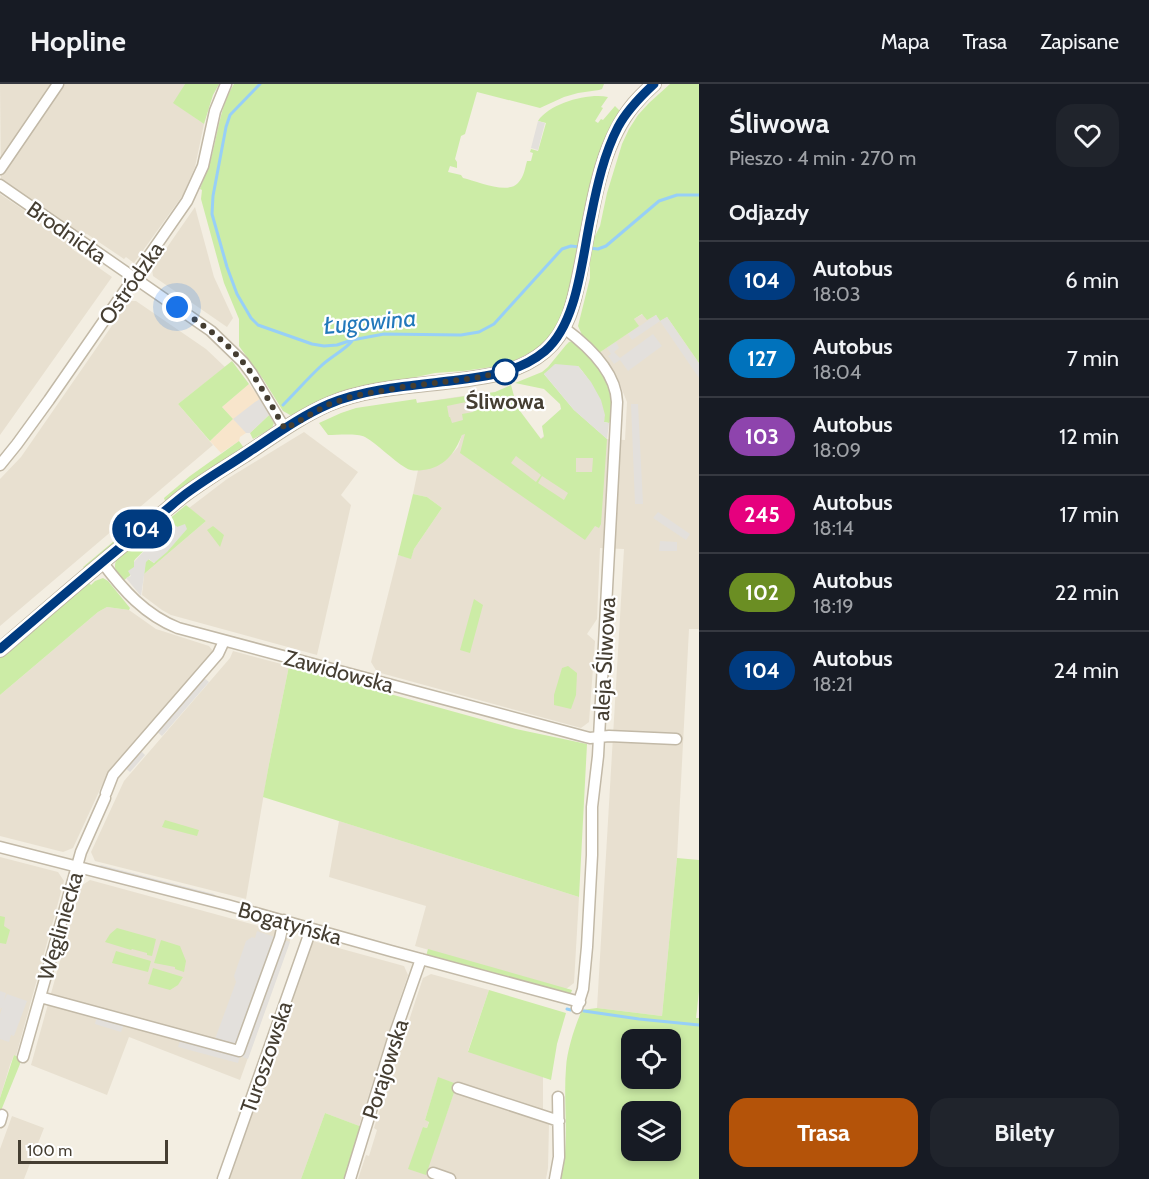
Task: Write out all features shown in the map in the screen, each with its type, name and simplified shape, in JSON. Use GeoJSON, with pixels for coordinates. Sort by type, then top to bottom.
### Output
{"type":"FeatureCollection","features":[{"type":"Feature","properties":{"kind":"street"},"geometry":{"type":"LineString","coordinates":[[0,169],[58,84]]}},
{"type":"Feature","properties":{"kind":"street","name":"Ostródzka"},"geometry":{"type":"LineString","coordinates":[[0,465],[30,427],[181,211],[196,184],[206,153],[215,111],[226,84]]}},
{"type":"Feature","properties":{"kind":"street"},"geometry":{"type":"LineString","coordinates":[[0,650],[181,498],[285,429],[327,405],[353,396],[508,371],[529,362],[546,350],[564,328],[573,302],[604,163],[615,134],[634,104],[654,84]]}},
{"type":"Feature","properties":{"kind":"street","name":"Brodnicka"},"geometry":{"type":"LineString","coordinates":[[0,185],[202,324],[232,350],[252,374],[285,429]]}},
{"type":"Feature","properties":{"kind":"street","name":"aleja Śliwowa"},"geometry":{"type":"LineString","coordinates":[[564,328],[606,368],[617,396],[599,737],[592,807],[587,947],[579,1005]]}},
{"type":"Feature","properties":{"kind":"street","name":"Zawidowska"},"geometry":{"type":"LineString","coordinates":[[102,562],[134,600],[148,612],[178,628],[590,738],[609,736],[676,739]]}},
{"type":"Feature","properties":{"kind":"street","name":"Węgliniecka"},"geometry":{"type":"LineString","coordinates":[[23,1057],[76,867],[113,775],[218,654],[224,641]]}},
{"type":"Feature","properties":{"kind":"street","name":"Bogatyńska"},"geometry":{"type":"LineString","coordinates":[[0,847],[284,920],[579,1005]]}},
{"type":"Feature","properties":{"kind":"street"},"geometry":{"type":"LineString","coordinates":[[40,997],[239,1051],[280,938],[284,920]]}},
{"type":"Feature","properties":{"kind":"street","name":"Turoszowska"},"geometry":{"type":"LineString","coordinates":[[223,1179],[309,935]]}},
{"type":"Feature","properties":{"kind":"street","name":"Porajowska"},"geometry":{"type":"LineString","coordinates":[[350,1179],[393,1039],[421,959]]}},
{"type":"Feature","properties":{"kind":"street"},"geometry":{"type":"LineString","coordinates":[[458,1088],[559,1120]]}},
{"type":"Feature","properties":{"kind":"street"},"geometry":{"type":"LineString","coordinates":[[555,1179],[559,1165],[558,1097]]}},
{"type":"Feature","properties":{"kind":"street"},"geometry":{"type":"LineString","coordinates":[[433,1173],[450,1179]]}},
{"type":"Feature","properties":{"kind":"shaded area"},"geometry":{"type":"Polygon","coordinates":[[[0,84],[185,84],[174,103],[204,124],[195,167],[183,195],[134,263],[126,257],[124,259],[87,234],[78,233],[1,181],[0,84]]]}},
{"type":"Feature","properties":{"kind":"shaded area"},"geometry":{"type":"Polygon","coordinates":[[[538,121],[545,123],[538,150],[531,148],[538,121]]]}},
{"type":"Feature","properties":{"kind":"shaded area"},"geometry":{"type":"Polygon","coordinates":[[[0,194],[71,242],[72,249],[112,277],[0,435],[0,194]]]}},
{"type":"Feature","properties":{"kind":"shaded area"},"geometry":{"type":"Polygon","coordinates":[[[195,207],[214,277],[233,318],[227,327],[153,276],[152,269],[195,207]]]}},
{"type":"Feature","properties":{"kind":"shaded area"},"geometry":{"type":"Polygon","coordinates":[[[129,301],[136,301],[206,349],[225,367],[178,404],[213,445],[0,626],[0,479],[21,457],[129,301]]]}},
{"type":"Feature","properties":{"kind":"shaded area"},"geometry":{"type":"Polygon","coordinates":[[[643,314],[667,317],[699,363],[699,629],[689,629],[677,858],[662,1016],[597,1008],[624,549],[600,548],[597,619],[587,634],[595,641],[589,722],[581,728],[377,672],[371,662],[398,555],[411,558],[414,549],[442,508],[427,497],[413,494],[418,470],[453,453],[462,435],[416,403],[476,394],[538,441],[574,410],[607,439],[625,440],[627,402],[617,377],[599,353],[638,326],[634,319],[643,314]]]}},
{"type":"Feature","properties":{"kind":"shaded area"},"geometry":{"type":"Polygon","coordinates":[[[656,315],[660,321],[632,340],[628,334],[656,315]]]}},
{"type":"Feature","properties":{"kind":"shaded area"},"geometry":{"type":"Polygon","coordinates":[[[667,317],[699,364],[699,378],[660,321],[667,317]]]}},
{"type":"Feature","properties":{"kind":"shaded area"},"geometry":{"type":"Polygon","coordinates":[[[653,334],[662,346],[628,371],[620,360],[614,364],[608,356],[611,354],[607,348],[616,342],[619,348],[614,352],[620,358],[653,334]]]}},
{"type":"Feature","properties":{"kind":"shaded area"},"geometry":{"type":"Polygon","coordinates":[[[555,364],[578,366],[591,382],[601,400],[605,415],[604,422],[609,423],[607,439],[574,410],[544,374],[555,364]]]}},
{"type":"Feature","properties":{"kind":"shaded area"},"geometry":{"type":"Polygon","coordinates":[[[249,384],[269,415],[250,433],[240,437],[239,441],[221,453],[210,441],[233,419],[222,407],[249,384]]]}},
{"type":"Feature","properties":{"kind":"shaded area"},"geometry":{"type":"Polygon","coordinates":[[[260,399],[269,415],[250,433],[246,433],[233,419],[260,399]]]}},
{"type":"Feature","properties":{"kind":"shaded area"},"geometry":{"type":"Polygon","coordinates":[[[631,404],[638,404],[643,504],[635,504],[631,404]]]}},
{"type":"Feature","properties":{"kind":"shaded area"},"geometry":{"type":"Polygon","coordinates":[[[304,432],[358,472],[341,495],[351,505],[317,655],[171,615],[142,595],[144,574],[206,521],[189,508],[227,479],[304,432]]]}},
{"type":"Feature","properties":{"kind":"shaded area"},"geometry":{"type":"Polygon","coordinates":[[[658,512],[690,534],[686,540],[653,518],[658,512]]]}},
{"type":"Feature","properties":{"kind":"shaded area"},"geometry":{"type":"Polygon","coordinates":[[[168,520],[177,527],[185,524],[187,529],[154,563],[149,559],[146,562],[141,596],[126,578],[131,576],[128,571],[134,567],[134,562],[156,538],[158,528],[168,520]]]}},
{"type":"Feature","properties":{"kind":"shaded area"},"geometry":{"type":"Polygon","coordinates":[[[660,541],[677,542],[677,551],[659,551],[660,541]]]}},
{"type":"Feature","properties":{"kind":"shaded area"},"geometry":{"type":"Polygon","coordinates":[[[107,607],[129,610],[156,629],[209,646],[213,651],[109,770],[73,848],[63,852],[0,836],[0,695],[98,612],[107,607]]]}},
{"type":"Feature","properties":{"kind":"shaded area"},"geometry":{"type":"Polygon","coordinates":[[[233,651],[289,666],[269,764],[246,899],[95,861],[91,852],[124,781],[230,658],[233,651]]]}},
{"type":"Feature","properties":{"kind":"shaded area"},"geometry":{"type":"Polygon","coordinates":[[[204,678],[209,682],[162,736],[156,731],[204,678]]]}},
{"type":"Feature","properties":{"kind":"shaded area"},"geometry":{"type":"Polygon","coordinates":[[[140,750],[145,755],[130,772],[125,768],[140,750]]]}},
{"type":"Feature","properties":{"kind":"shaded area"},"geometry":{"type":"Polygon","coordinates":[[[339,821],[579,897],[574,983],[566,989],[415,946],[426,906],[329,877],[339,821]]]}},
{"type":"Feature","properties":{"kind":"shaded area"},"geometry":{"type":"Polygon","coordinates":[[[0,857],[58,872],[64,881],[16,1056],[14,1055],[10,1065],[0,1098],[0,857]]]}},
{"type":"Feature","properties":{"kind":"shaded area"},"geometry":{"type":"Polygon","coordinates":[[[101,865],[214,894],[217,898],[97,867],[101,865]]]}},
{"type":"Feature","properties":{"kind":"shaded area"},"geometry":{"type":"Polygon","coordinates":[[[90,880],[292,935],[240,1080],[129,1037],[107,1095],[31,1065],[81,886],[90,880]]]}},
{"type":"Feature","properties":{"kind":"shaded area"},"geometry":{"type":"Polygon","coordinates":[[[257,931],[290,942],[248,1059],[240,1056],[238,1063],[178,1047],[183,1032],[215,1039],[236,982],[234,976],[246,941],[252,937],[255,938],[257,931]]]}},
{"type":"Feature","properties":{"kind":"shaded area"},"geometry":{"type":"Polygon","coordinates":[[[313,941],[404,966],[408,975],[359,1126],[325,1113],[301,1179],[228,1179],[313,941]]]}},
{"type":"Feature","properties":{"kind":"shaded area"},"geometry":{"type":"Polygon","coordinates":[[[431,974],[489,990],[468,1051],[543,1077],[543,1112],[549,1124],[546,1179],[358,1179],[366,1155],[369,1156],[377,1130],[374,1128],[423,978],[431,974]],[[438,1078],[425,1120],[429,1121],[427,1128],[423,1127],[425,1175],[457,1084],[438,1078]]]}},
{"type":"Feature","properties":{"kind":"shaded area"},"geometry":{"type":"Polygon","coordinates":[[[0,991],[6,993],[4,1001],[7,994],[27,1001],[14,1036],[11,1035],[9,1042],[0,1039],[2,1008],[0,1010],[0,991]]]}},
{"type":"Feature","properties":{"kind":"shaded area"},"geometry":{"type":"Polygon","coordinates":[[[97,1016],[124,1024],[121,1032],[95,1024],[97,1016]]]}},
{"type":"Feature","properties":{"kind":"shaded area"},"geometry":{"type":"Polygon","coordinates":[[[12,1116],[44,1128],[24,1179],[0,1179],[0,1149],[12,1116]]]}},
{"type":"Feature","properties":{"kind":"green space"},"geometry":{"type":"Polygon","coordinates":[[[185,84],[219,84],[204,124],[173,103],[185,84]]]}},
{"type":"Feature","properties":{"kind":"green space"},"geometry":{"type":"Polygon","coordinates":[[[234,84],[604,84],[602,89],[564,97],[540,108],[477,92],[465,134],[461,136],[455,159],[457,168],[450,166],[448,172],[492,186],[507,188],[513,186],[522,178],[527,161],[531,161],[533,153],[530,152],[531,149],[538,151],[546,123],[538,121],[551,109],[580,98],[600,96],[608,97],[595,121],[598,123],[601,119],[603,120],[615,106],[622,113],[568,306],[554,334],[535,350],[506,365],[435,373],[388,383],[301,415],[290,415],[283,411],[239,346],[239,319],[224,283],[201,199],[202,190],[200,189],[210,162],[222,112],[234,84]]]}},
{"type":"Feature","properties":{"kind":"green space"},"geometry":{"type":"Polygon","coordinates":[[[670,84],[699,84],[699,363],[667,317],[660,321],[656,315],[647,320],[642,314],[634,319],[639,326],[599,353],[583,337],[578,326],[590,278],[594,238],[600,226],[622,144],[638,115],[670,84]]]}},
{"type":"Feature","properties":{"kind":"green space"},"geometry":{"type":"Polygon","coordinates":[[[574,341],[595,364],[606,380],[612,399],[611,418],[609,423],[604,422],[600,400],[578,366],[551,369],[544,374],[574,410],[607,439],[601,524],[599,528],[595,526],[585,540],[460,453],[465,434],[443,463],[430,469],[414,470],[408,469],[365,437],[328,435],[319,423],[356,408],[416,399],[417,403],[495,392],[511,385],[517,407],[541,439],[544,437],[542,426],[561,409],[560,404],[544,389],[515,383],[542,372],[569,342],[574,341]],[[471,401],[447,406],[452,423],[463,420],[462,414],[473,412],[471,401]],[[516,456],[511,463],[536,482],[541,475],[516,456]],[[576,458],[576,472],[592,472],[593,458],[576,458]],[[542,476],[538,483],[564,500],[568,493],[542,476]]]}},
{"type":"Feature","properties":{"kind":"green space"},"geometry":{"type":"Polygon","coordinates":[[[232,361],[249,384],[222,407],[233,419],[210,441],[178,404],[232,361]]]}},
{"type":"Feature","properties":{"kind":"green space"},"geometry":{"type":"Polygon","coordinates":[[[269,415],[274,423],[272,428],[253,439],[250,433],[269,415]]]}},
{"type":"Feature","properties":{"kind":"green space"},"geometry":{"type":"Polygon","coordinates":[[[239,441],[244,448],[172,500],[165,501],[164,498],[190,476],[239,441]]]}},
{"type":"Feature","properties":{"kind":"green space"},"geometry":{"type":"Polygon","coordinates":[[[413,494],[427,497],[442,508],[414,549],[411,559],[398,555],[413,494]]]}},
{"type":"Feature","properties":{"kind":"green space"},"geometry":{"type":"Polygon","coordinates":[[[186,505],[206,521],[144,574],[145,562],[148,559],[154,563],[177,527],[168,520],[186,505]]]}},
{"type":"Feature","properties":{"kind":"green space"},"geometry":{"type":"Polygon","coordinates":[[[145,515],[149,519],[87,571],[83,567],[145,515]]]}},
{"type":"Feature","properties":{"kind":"green space"},"geometry":{"type":"Polygon","coordinates":[[[155,526],[158,528],[156,537],[134,561],[132,573],[123,581],[115,568],[117,559],[155,526]]]}},
{"type":"Feature","properties":{"kind":"green space"},"geometry":{"type":"Polygon","coordinates":[[[213,526],[224,535],[220,547],[207,530],[213,526]]]}},
{"type":"Feature","properties":{"kind":"green space"},"geometry":{"type":"Polygon","coordinates":[[[103,578],[130,608],[129,610],[107,607],[98,612],[0,695],[0,658],[89,583],[91,585],[103,578]]]}},
{"type":"Feature","properties":{"kind":"green space"},"geometry":{"type":"Polygon","coordinates":[[[474,599],[483,605],[470,653],[460,650],[474,599]]]}},
{"type":"Feature","properties":{"kind":"green space"},"geometry":{"type":"Polygon","coordinates":[[[289,666],[516,729],[587,744],[579,897],[263,797],[289,666]]]}},
{"type":"Feature","properties":{"kind":"green space"},"geometry":{"type":"Polygon","coordinates":[[[568,666],[577,673],[576,695],[571,709],[554,705],[554,695],[562,668],[568,666]]]}},
{"type":"Feature","properties":{"kind":"green space"},"geometry":{"type":"Polygon","coordinates":[[[165,820],[199,830],[197,836],[162,827],[165,820]]]}},
{"type":"Feature","properties":{"kind":"green space"},"geometry":{"type":"Polygon","coordinates":[[[677,858],[699,860],[699,991],[696,1018],[699,1018],[699,1179],[561,1179],[566,1138],[567,1061],[582,1010],[597,1008],[662,1016],[677,858]]]}},
{"type":"Feature","properties":{"kind":"green space"},"geometry":{"type":"Polygon","coordinates":[[[0,916],[5,917],[4,926],[10,930],[6,944],[0,943],[0,916]]]}},
{"type":"Feature","properties":{"kind":"green space"},"geometry":{"type":"Polygon","coordinates":[[[117,928],[156,939],[152,956],[105,942],[117,928]]]}},
{"type":"Feature","properties":{"kind":"green space"},"geometry":{"type":"Polygon","coordinates":[[[161,940],[180,946],[186,961],[184,972],[175,967],[154,963],[161,940]]]}},
{"type":"Feature","properties":{"kind":"green space"},"geometry":{"type":"Polygon","coordinates":[[[428,949],[572,990],[570,996],[426,956],[428,949]]]}},
{"type":"Feature","properties":{"kind":"green space"},"geometry":{"type":"Polygon","coordinates":[[[116,951],[151,961],[148,972],[112,963],[116,951]]]}},
{"type":"Feature","properties":{"kind":"green space"},"geometry":{"type":"Polygon","coordinates":[[[153,968],[183,977],[178,985],[170,990],[148,984],[153,968]]]}},
{"type":"Feature","properties":{"kind":"green space"},"geometry":{"type":"Polygon","coordinates":[[[489,990],[566,1013],[557,1044],[551,1080],[468,1052],[489,990]]]}},
{"type":"Feature","properties":{"kind":"green space"},"geometry":{"type":"Polygon","coordinates":[[[14,1055],[22,1059],[0,1113],[0,1098],[14,1055]]]}},
{"type":"Feature","properties":{"kind":"green space"},"geometry":{"type":"Polygon","coordinates":[[[438,1077],[457,1084],[426,1175],[408,1169],[423,1127],[427,1128],[429,1122],[425,1120],[438,1077]]]}},
{"type":"Feature","properties":{"kind":"green space"},"geometry":{"type":"Polygon","coordinates":[[[325,1113],[362,1127],[346,1179],[301,1179],[325,1113]]]}},
{"type":"Feature","properties":{"kind":"waterway","name":"Ługowina"},"geometry":{"type":"LineString","coordinates":[[260,84],[230,115],[213,196],[212,214],[237,294],[251,318],[258,325],[324,346],[384,334],[461,335],[479,332],[494,324],[562,249],[571,246],[580,247]]}},
{"type":"Feature","properties":{"kind":"waterway","name":"Ługowina"},"geometry":{"type":"LineString","coordinates":[[589,248],[598,249],[606,246],[659,201],[677,195],[699,195]]}},
{"type":"Feature","properties":{"kind":"waterway"},"geometry":{"type":"LineString","coordinates":[[283,405],[321,366],[352,341]]}},
{"type":"Feature","properties":{"kind":"waterway"},"geometry":{"type":"LineString","coordinates":[[567,1009],[571,1010]]}},
{"type":"Feature","properties":{"kind":"waterway"},"geometry":{"type":"LineString","coordinates":[[584,1011],[699,1025]]}},
{"type":"Feature","properties":{"kind":"bus line","name":"104"},"geometry":{"type":"LineString","coordinates":[[0,649],[181,498],[285,429],[327,405],[366,393],[475,378],[508,371],[529,362],[546,350],[564,328],[570,315],[595,197],[608,152],[619,125],[634,104],[654,84]]}},
{"type":"Feature","properties":{"kind":"place","name":"Śliwowa"},"geometry":{"type":"Point","coordinates":[505,372]}},
{"type":"Feature","properties":{"kind":"route"},"geometry":{"type":"LineString","coordinates":[[177,307],[202,324],[243,362],[262,388],[285,429],[327,405],[353,396],[508,371],[505,372]]}}]}
